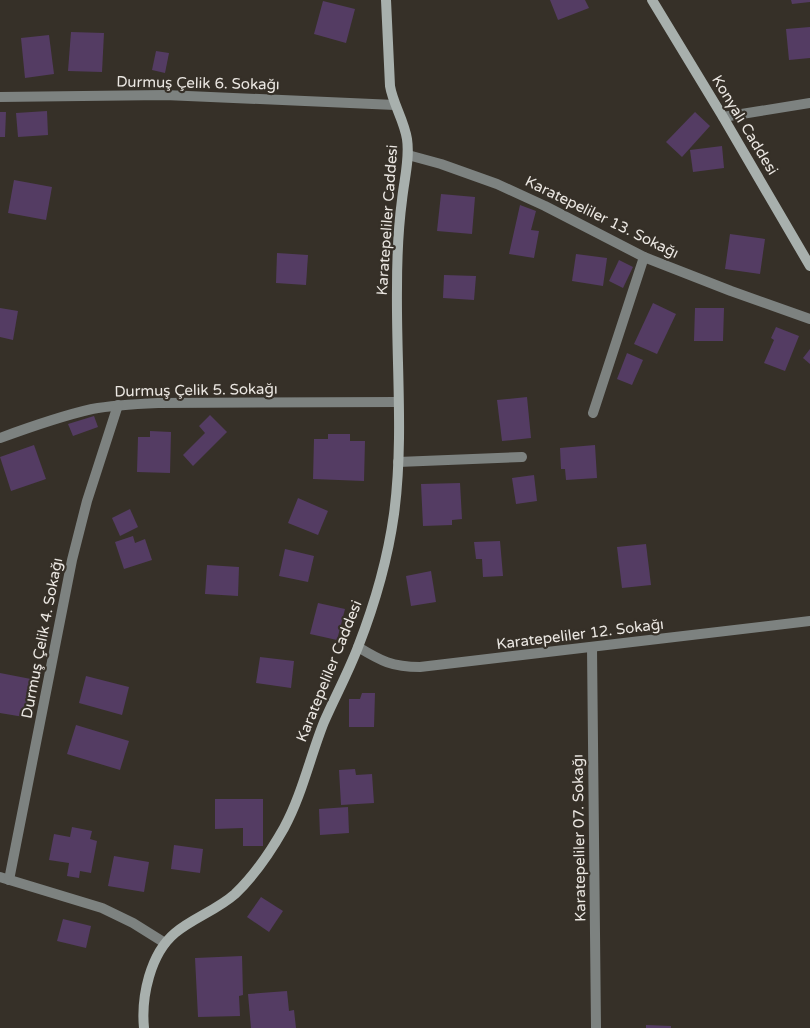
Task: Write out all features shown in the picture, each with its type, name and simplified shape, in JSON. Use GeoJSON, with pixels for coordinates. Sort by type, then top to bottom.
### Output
{"type":"FeatureCollection","features":[{"type":"Feature","properties":{"kind":"street","name":"Karatepeliler Caddesi"},"geometry":{"type":"LineString","coordinates":[[144,1028],[148,981],[155,960],[165,943],[174,934],[221,905],[236,892],[266,855],[284,828],[324,722],[358,647],[380,579],[394,516],[398,462],[397,250],[408,155],[404,125],[395,105],[390,86],[386,0]]}},
{"type":"Feature","properties":{"kind":"street","name":"Konyalı Caddesi"},"geometry":{"type":"LineString","coordinates":[[652,0],[810,266]]}},
{"type":"Feature","properties":{"kind":"street","name":"Durmuş Çelik 6. Sokağı"},"geometry":{"type":"LineString","coordinates":[[0,98],[165,95],[395,105]]}},
{"type":"Feature","properties":{"kind":"street"},"geometry":{"type":"LineString","coordinates":[[723,117],[810,103]]}},
{"type":"Feature","properties":{"kind":"street","name":"Karatepeliler 13. Sokağı"},"geometry":{"type":"LineString","coordinates":[[408,155],[441,164],[497,184],[545,206],[644,257],[731,292],[810,319]]}},
{"type":"Feature","properties":{"kind":"street"},"geometry":{"type":"LineString","coordinates":[[593,413],[644,257]]}},
{"type":"Feature","properties":{"kind":"street","name":"Durmuş Çelik 5. Sokağı"},"geometry":{"type":"LineString","coordinates":[[0,438],[92,409],[118,405],[158,402],[398,402]]}},
{"type":"Feature","properties":{"kind":"street","name":"Durmuş Çelik 4. Sokağı"},"geometry":{"type":"LineString","coordinates":[[5,878],[72,560],[87,501],[118,405]]}},
{"type":"Feature","properties":{"kind":"street"},"geometry":{"type":"LineString","coordinates":[[398,462],[522,458]]}},
{"type":"Feature","properties":{"kind":"street","name":"Karatepeliler 12. Sokağı"},"geometry":{"type":"LineString","coordinates":[[358,647],[384,662],[407,667],[420,667],[810,621]]}},
{"type":"Feature","properties":{"kind":"street","name":"Karatepeliler 07. Sokağı"},"geometry":{"type":"LineString","coordinates":[[592,648],[596,1028]]}},
{"type":"Feature","properties":{"kind":"street"},"geometry":{"type":"LineString","coordinates":[[5,878],[102,908],[133,923],[165,943]]}},
{"type":"Feature","properties":{"kind":"building"},"geometry":{"type":"Polygon","coordinates":[[[550,0],[585,0],[589,8],[558,20],[550,0]]]}},
{"type":"Feature","properties":{"kind":"building"},"geometry":{"type":"Polygon","coordinates":[[[791,0],[810,0],[810,2],[792,4],[791,0]]]}},
{"type":"Feature","properties":{"kind":"building"},"geometry":{"type":"Polygon","coordinates":[[[323,1],[355,9],[346,43],[314,34],[323,1]]]}},
{"type":"Feature","properties":{"kind":"building"},"geometry":{"type":"Polygon","coordinates":[[[810,27],[810,58],[789,60],[786,29],[810,27]]]}},
{"type":"Feature","properties":{"kind":"building"},"geometry":{"type":"Polygon","coordinates":[[[71,32],[104,33],[102,72],[68,71],[71,32]]]}},
{"type":"Feature","properties":{"kind":"building"},"geometry":{"type":"Polygon","coordinates":[[[49,35],[54,74],[25,78],[21,38],[49,35]]]}},
{"type":"Feature","properties":{"kind":"building"},"geometry":{"type":"Polygon","coordinates":[[[156,51],[169,53],[165,73],[152,70],[156,51]]]}},
{"type":"Feature","properties":{"kind":"building"},"geometry":{"type":"Polygon","coordinates":[[[47,111],[48,135],[18,137],[16,113],[47,111]]]}},
{"type":"Feature","properties":{"kind":"building"},"geometry":{"type":"Polygon","coordinates":[[[0,112],[6,112],[5,137],[0,137],[0,112]]]}},
{"type":"Feature","properties":{"kind":"building"},"geometry":{"type":"Polygon","coordinates":[[[695,112],[710,126],[682,157],[666,142],[695,112]]]}},
{"type":"Feature","properties":{"kind":"building"},"geometry":{"type":"Polygon","coordinates":[[[722,146],[724,168],[693,172],[690,150],[722,146]]]}},
{"type":"Feature","properties":{"kind":"building"},"geometry":{"type":"Polygon","coordinates":[[[14,180],[52,187],[46,220],[8,213],[14,180]]]}},
{"type":"Feature","properties":{"kind":"building"},"geometry":{"type":"Polygon","coordinates":[[[441,194],[475,197],[472,234],[437,231],[441,194]]]}},
{"type":"Feature","properties":{"kind":"building"},"geometry":{"type":"Polygon","coordinates":[[[520,205],[536,211],[531,230],[539,231],[534,258],[509,254],[520,205]]]}},
{"type":"Feature","properties":{"kind":"building"},"geometry":{"type":"Polygon","coordinates":[[[730,234],[765,239],[760,274],[725,269],[730,234]]]}},
{"type":"Feature","properties":{"kind":"building"},"geometry":{"type":"Polygon","coordinates":[[[277,253],[308,255],[306,285],[276,283],[277,253]]]}},
{"type":"Feature","properties":{"kind":"building"},"geometry":{"type":"Polygon","coordinates":[[[576,254],[607,258],[603,286],[572,281],[576,254]]]}},
{"type":"Feature","properties":{"kind":"building"},"geometry":{"type":"Polygon","coordinates":[[[619,260],[633,267],[623,288],[609,281],[619,260]]]}},
{"type":"Feature","properties":{"kind":"building"},"geometry":{"type":"Polygon","coordinates":[[[444,275],[476,276],[474,300],[443,298],[444,275]]]}},
{"type":"Feature","properties":{"kind":"building"},"geometry":{"type":"Polygon","coordinates":[[[653,303],[676,314],[657,354],[634,344],[653,303]]]}},
{"type":"Feature","properties":{"kind":"building"},"geometry":{"type":"Polygon","coordinates":[[[0,308],[18,311],[13,340],[0,337],[0,308]]]}},
{"type":"Feature","properties":{"kind":"building"},"geometry":{"type":"Polygon","coordinates":[[[695,308],[724,308],[723,341],[694,341],[695,308]]]}},
{"type":"Feature","properties":{"kind":"building"},"geometry":{"type":"Polygon","coordinates":[[[776,327],[799,336],[785,371],[764,363],[774,340],[771,338],[776,327]]]}},
{"type":"Feature","properties":{"kind":"building"},"geometry":{"type":"Polygon","coordinates":[[[810,349],[810,364],[803,358],[810,349]]]}},
{"type":"Feature","properties":{"kind":"building"},"geometry":{"type":"Polygon","coordinates":[[[627,353],[643,360],[632,385],[617,379],[627,353]]]}},
{"type":"Feature","properties":{"kind":"building"},"geometry":{"type":"Polygon","coordinates":[[[527,397],[531,438],[502,441],[497,400],[527,397]]]}},
{"type":"Feature","properties":{"kind":"building"},"geometry":{"type":"Polygon","coordinates":[[[210,415],[227,432],[193,466],[183,455],[205,433],[199,426],[210,415]]]}},
{"type":"Feature","properties":{"kind":"building"},"geometry":{"type":"Polygon","coordinates":[[[94,416],[98,427],[73,436],[68,424],[94,416]]]}},
{"type":"Feature","properties":{"kind":"building"},"geometry":{"type":"Polygon","coordinates":[[[150,431],[171,432],[170,473],[137,472],[138,437],[150,437],[150,431]]]}},
{"type":"Feature","properties":{"kind":"building"},"geometry":{"type":"Polygon","coordinates":[[[328,434],[350,434],[350,441],[365,441],[364,481],[313,479],[314,439],[328,439],[328,434]]]}},
{"type":"Feature","properties":{"kind":"building"},"geometry":{"type":"Polygon","coordinates":[[[34,445],[46,479],[11,491],[0,457],[34,445]]]}},
{"type":"Feature","properties":{"kind":"building"},"geometry":{"type":"Polygon","coordinates":[[[595,445],[597,478],[566,480],[565,469],[561,469],[560,448],[595,445]]]}},
{"type":"Feature","properties":{"kind":"building"},"geometry":{"type":"Polygon","coordinates":[[[534,475],[537,501],[516,504],[512,478],[534,475]]]}},
{"type":"Feature","properties":{"kind":"building"},"geometry":{"type":"Polygon","coordinates":[[[460,483],[462,519],[452,520],[452,525],[423,526],[421,484],[460,483]]]}},
{"type":"Feature","properties":{"kind":"building"},"geometry":{"type":"Polygon","coordinates":[[[298,498],[328,511],[318,535],[288,523],[298,498]]]}},
{"type":"Feature","properties":{"kind":"building"},"geometry":{"type":"Polygon","coordinates":[[[130,509],[138,527],[120,536],[112,518],[130,509]]]}},
{"type":"Feature","properties":{"kind":"building"},"geometry":{"type":"Polygon","coordinates":[[[133,536],[135,543],[145,539],[152,560],[124,569],[115,542],[133,536]]]}},
{"type":"Feature","properties":{"kind":"building"},"geometry":{"type":"Polygon","coordinates":[[[500,541],[503,576],[483,577],[482,559],[476,559],[474,542],[500,541]]]}},
{"type":"Feature","properties":{"kind":"building"},"geometry":{"type":"Polygon","coordinates":[[[646,544],[651,585],[622,588],[617,547],[646,544]]]}},
{"type":"Feature","properties":{"kind":"building"},"geometry":{"type":"Polygon","coordinates":[[[285,549],[314,556],[308,582],[279,576],[285,549]]]}},
{"type":"Feature","properties":{"kind":"building"},"geometry":{"type":"Polygon","coordinates":[[[207,565],[239,567],[238,596],[205,594],[207,565]]]}},
{"type":"Feature","properties":{"kind":"building"},"geometry":{"type":"Polygon","coordinates":[[[431,571],[436,602],[411,606],[406,576],[431,571]]]}},
{"type":"Feature","properties":{"kind":"building"},"geometry":{"type":"Polygon","coordinates":[[[318,603],[345,609],[337,640],[310,634],[318,603]]]}},
{"type":"Feature","properties":{"kind":"building"},"geometry":{"type":"Polygon","coordinates":[[[260,657],[294,661],[291,688],[256,683],[260,657]]]}},
{"type":"Feature","properties":{"kind":"building"},"geometry":{"type":"Polygon","coordinates":[[[0,673],[31,679],[24,717],[0,713],[0,673]]]}},
{"type":"Feature","properties":{"kind":"building"},"geometry":{"type":"Polygon","coordinates":[[[86,676],[129,687],[122,715],[79,703],[86,676]]]}},
{"type":"Feature","properties":{"kind":"building"},"geometry":{"type":"Polygon","coordinates":[[[362,693],[375,693],[374,727],[349,727],[349,699],[360,699],[362,693]]]}},
{"type":"Feature","properties":{"kind":"building"},"geometry":{"type":"Polygon","coordinates":[[[76,725],[129,741],[120,770],[67,754],[76,725]]]}},
{"type":"Feature","properties":{"kind":"building"},"geometry":{"type":"Polygon","coordinates":[[[355,769],[356,775],[372,774],[374,803],[341,805],[339,770],[355,769]]]}},
{"type":"Feature","properties":{"kind":"building"},"geometry":{"type":"Polygon","coordinates":[[[215,799],[263,799],[263,846],[243,846],[243,828],[215,829],[215,799]]]}},
{"type":"Feature","properties":{"kind":"building"},"geometry":{"type":"Polygon","coordinates":[[[348,807],[349,833],[320,835],[319,809],[348,807]]]}},
{"type":"Feature","properties":{"kind":"building"},"geometry":{"type":"Polygon","coordinates":[[[72,827],[92,831],[90,839],[97,841],[91,873],[80,871],[79,878],[67,876],[69,863],[49,860],[54,834],[70,837],[72,827]]]}},
{"type":"Feature","properties":{"kind":"building"},"geometry":{"type":"Polygon","coordinates":[[[174,845],[203,849],[200,873],[171,869],[174,845]]]}},
{"type":"Feature","properties":{"kind":"building"},"geometry":{"type":"Polygon","coordinates":[[[114,856],[149,862],[144,892],[108,886],[114,856]]]}},
{"type":"Feature","properties":{"kind":"building"},"geometry":{"type":"Polygon","coordinates":[[[261,897],[283,911],[269,932],[247,917],[261,897]]]}},
{"type":"Feature","properties":{"kind":"building"},"geometry":{"type":"Polygon","coordinates":[[[63,919],[91,926],[86,948],[57,941],[63,919]]]}},
{"type":"Feature","properties":{"kind":"building"},"geometry":{"type":"Polygon","coordinates":[[[242,956],[243,995],[239,996],[240,1016],[198,1017],[195,958],[242,956]]]}},
{"type":"Feature","properties":{"kind":"building"},"geometry":{"type":"Polygon","coordinates":[[[287,991],[289,1011],[294,1010],[296,1028],[251,1028],[248,994],[287,991]]]}},
{"type":"Feature","properties":{"kind":"building"},"geometry":{"type":"Polygon","coordinates":[[[646,1025],[671,1026],[671,1028],[646,1028],[646,1025]]]}}]}
